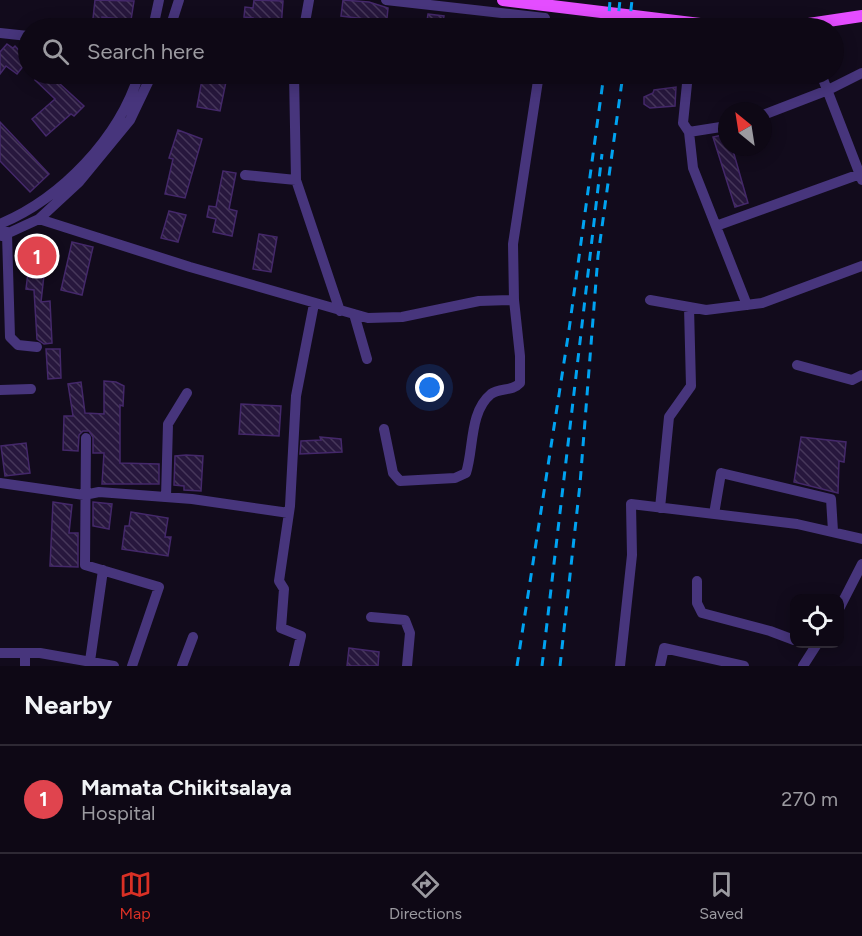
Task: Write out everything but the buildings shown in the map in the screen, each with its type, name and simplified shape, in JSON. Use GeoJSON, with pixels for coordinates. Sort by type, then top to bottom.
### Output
{"type":"FeatureCollection","features":[{"type":"Feature","properties":{"kind":"main road"},"geometry":{"type":"LineString","coordinates":[[503,0],[651,18]]}},
{"type":"Feature","properties":{"kind":"main road"},"geometry":{"type":"LineString","coordinates":[[844,19],[862,16]]}},
{"type":"Feature","properties":{"kind":"street"},"geometry":{"type":"LineString","coordinates":[[156,18],[159,0]]}},
{"type":"Feature","properties":{"kind":"street"},"geometry":{"type":"LineString","coordinates":[[306,18],[309,0]]}},
{"type":"Feature","properties":{"kind":"street"},"geometry":{"type":"LineString","coordinates":[[386,0],[510,18]]}},
{"type":"Feature","properties":{"kind":"street"},"geometry":{"type":"LineString","coordinates":[[545,18],[547,0]]}},
{"type":"Feature","properties":{"kind":"street"},"geometry":{"type":"LineString","coordinates":[[0,33],[18,35]]}},
{"type":"Feature","properties":{"kind":"street"},"geometry":{"type":"LineString","coordinates":[[844,82],[862,73]]}},
{"type":"Feature","properties":{"kind":"street"},"geometry":{"type":"LineString","coordinates":[[37,348],[18,345],[10,337],[3,235],[0,224],[23,214],[45,200],[83,164],[122,114],[135,84]]}},
{"type":"Feature","properties":{"kind":"street"},"geometry":{"type":"LineString","coordinates":[[3,235],[39,219],[72,190],[130,120],[147,84]]}},
{"type":"Feature","properties":{"kind":"street"},"geometry":{"type":"LineString","coordinates":[[294,84],[296,180],[340,311]]}},
{"type":"Feature","properties":{"kind":"street"},"geometry":{"type":"LineString","coordinates":[[384,429],[393,473],[400,481],[455,478],[465,473],[477,418],[488,397],[494,392],[511,389],[520,383],[520,356],[514,300],[513,243],[537,84]]}},
{"type":"Feature","properties":{"kind":"street"},"geometry":{"type":"LineString","coordinates":[[687,84],[683,123],[690,132],[693,168],[747,305]]}},
{"type":"Feature","properties":{"kind":"street"},"geometry":{"type":"LineString","coordinates":[[716,226],[861,177],[825,84]]}},
{"type":"Feature","properties":{"kind":"street"},"geometry":{"type":"LineString","coordinates":[[772,112],[840,84]]}},
{"type":"Feature","properties":{"kind":"street"},"geometry":{"type":"LineString","coordinates":[[690,132],[718,127]]}},
{"type":"Feature","properties":{"kind":"street"},"geometry":{"type":"LineString","coordinates":[[245,175],[296,180]]}},
{"type":"Feature","properties":{"kind":"street"},"geometry":{"type":"LineString","coordinates":[[39,219],[315,304],[368,318],[402,316],[478,302],[514,300]]}},
{"type":"Feature","properties":{"kind":"street"},"geometry":{"type":"LineString","coordinates":[[650,300],[706,310],[762,303],[862,266]]}},
{"type":"Feature","properties":{"kind":"street"},"geometry":{"type":"LineString","coordinates":[[294,666],[301,636],[281,628],[284,589],[279,581],[289,513],[296,396],[315,304]]}},
{"type":"Feature","properties":{"kind":"street"},"geometry":{"type":"LineString","coordinates":[[660,508],[669,417],[691,386],[689,306]]}},
{"type":"Feature","properties":{"kind":"street"},"geometry":{"type":"LineString","coordinates":[[354,314],[367,359]]}},
{"type":"Feature","properties":{"kind":"street"},"geometry":{"type":"LineString","coordinates":[[797,365],[852,380],[862,375]]}},
{"type":"Feature","properties":{"kind":"street"},"geometry":{"type":"LineString","coordinates":[[0,390],[31,389]]}},
{"type":"Feature","properties":{"kind":"street"},"geometry":{"type":"LineString","coordinates":[[166,497],[168,424],[188,393]]}},
{"type":"Feature","properties":{"kind":"street"},"geometry":{"type":"LineString","coordinates":[[86,438],[85,565],[159,587],[132,666]]}},
{"type":"Feature","properties":{"kind":"street"},"geometry":{"type":"LineString","coordinates":[[714,514],[721,473],[831,499],[833,531]]}},
{"type":"Feature","properties":{"kind":"street"},"geometry":{"type":"LineString","coordinates":[[0,483],[84,495],[99,492],[166,497],[289,513]]}},
{"type":"Feature","properties":{"kind":"street"},"geometry":{"type":"LineString","coordinates":[[620,666],[632,555],[631,504],[833,531],[862,539]]}},
{"type":"Feature","properties":{"kind":"street"},"geometry":{"type":"LineString","coordinates":[[844,600],[862,564]]}},
{"type":"Feature","properties":{"kind":"street"},"geometry":{"type":"LineString","coordinates":[[90,660],[103,570]]}},
{"type":"Feature","properties":{"kind":"street"},"geometry":{"type":"LineString","coordinates":[[698,581],[697,603],[702,613],[790,638]]}},
{"type":"Feature","properties":{"kind":"street"},"geometry":{"type":"LineString","coordinates":[[371,617],[405,620],[410,633],[407,666]]}},
{"type":"Feature","properties":{"kind":"street"},"geometry":{"type":"LineString","coordinates":[[182,666],[193,637]]}},
{"type":"Feature","properties":{"kind":"street"},"geometry":{"type":"LineString","coordinates":[[660,666],[664,648],[744,666]]}},
{"type":"Feature","properties":{"kind":"street"},"geometry":{"type":"LineString","coordinates":[[803,666],[814,648]]}},
{"type":"Feature","properties":{"kind":"street"},"geometry":{"type":"LineString","coordinates":[[0,653],[25,653],[90,660],[114,666]]}},
{"type":"Feature","properties":{"kind":"street"},"geometry":{"type":"LineString","coordinates":[[25,653],[25,666]]}},
{"type":"Feature","properties":{"kind":"railway"},"geometry":{"type":"LineString","coordinates":[[609,18],[610,0]]}},
{"type":"Feature","properties":{"kind":"railway"},"geometry":{"type":"LineString","coordinates":[[618,18],[620,0]]}},
{"type":"Feature","properties":{"kind":"railway"},"geometry":{"type":"LineString","coordinates":[[630,18],[632,0]]}},
{"type":"Feature","properties":{"kind":"railway"},"geometry":{"type":"LineString","coordinates":[[517,666],[569,330],[603,84]]}},
{"type":"Feature","properties":{"kind":"railway"},"geometry":{"type":"LineString","coordinates":[[560,666],[580,484],[598,256],[622,84]]}},
{"type":"Feature","properties":{"kind":"railway"},"geometry":{"type":"LineString","coordinates":[[542,666],[602,154]]}},
{"type":"Feature","properties":{"kind":"place","name":"Mamata Chikitsalaya"},"geometry":{"type":"Point","coordinates":[37,256]}}]}
